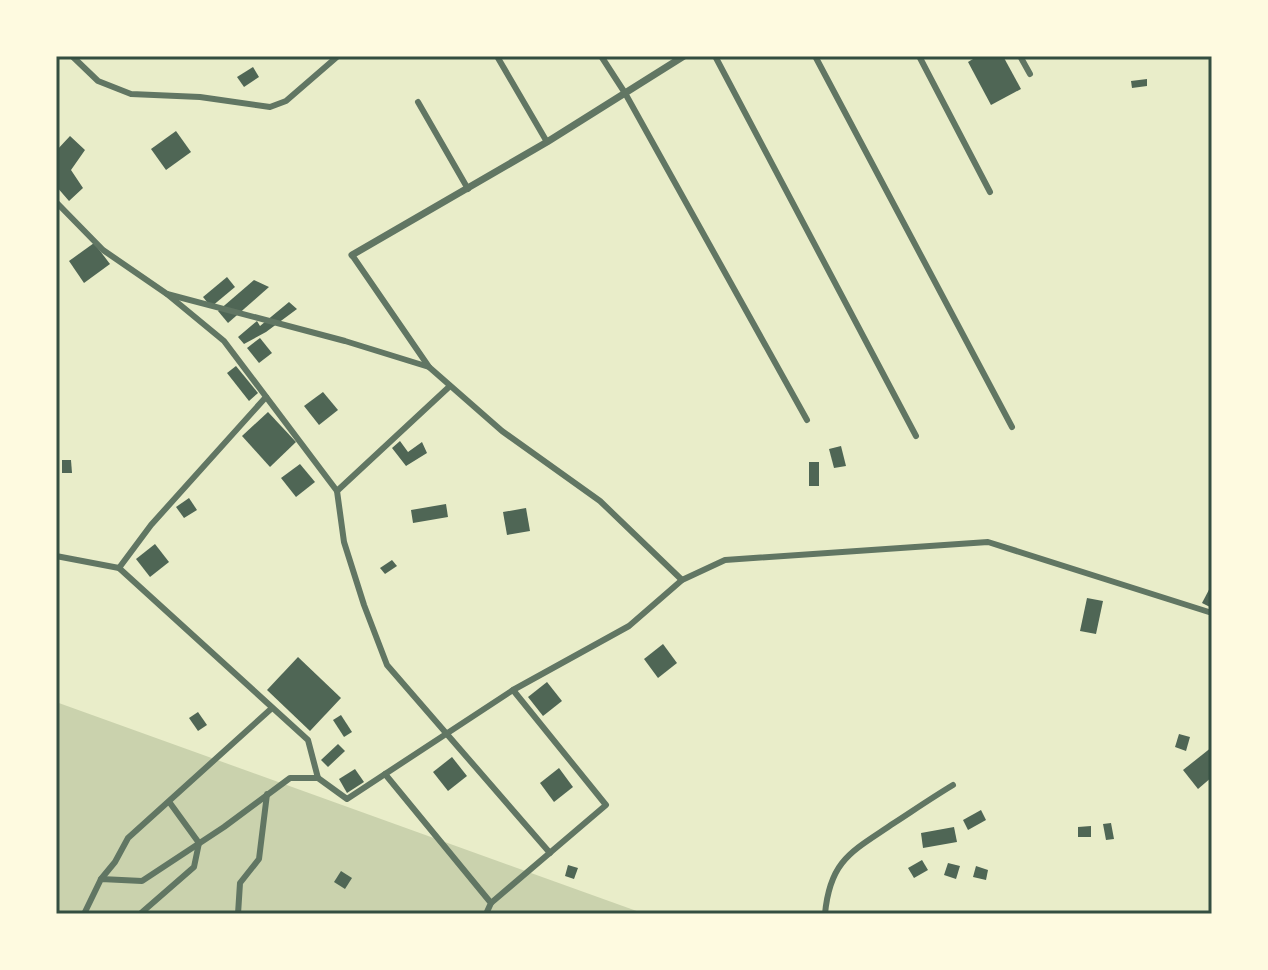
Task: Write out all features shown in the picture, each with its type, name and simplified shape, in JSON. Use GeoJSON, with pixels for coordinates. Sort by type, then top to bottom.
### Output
{"type":"FeatureCollection","features":[{"type":"Feature","properties":{"kind":"street"},"geometry":{"type":"LineString","coordinates":[[72,56],[98,81],[131,94],[200,97],[270,107],[286,101],[338,56]]}},
{"type":"Feature","properties":{"kind":"street"},"geometry":{"type":"LineString","coordinates":[[601,56],[625,93],[807,420]]}},
{"type":"Feature","properties":{"kind":"street"},"geometry":{"type":"LineString","coordinates":[[682,580],[600,501],[502,431],[429,367],[352,255],[547,142],[684,56]]}},
{"type":"Feature","properties":{"kind":"street"},"geometry":{"type":"LineString","coordinates":[[715,56],[916,436]]}},
{"type":"Feature","properties":{"kind":"street"},"geometry":{"type":"LineString","coordinates":[[815,56],[1012,427]]}},
{"type":"Feature","properties":{"kind":"street"},"geometry":{"type":"LineString","coordinates":[[919,56],[990,192]]}},
{"type":"Feature","properties":{"kind":"street"},"geometry":{"type":"LineString","coordinates":[[1020,56],[1030,74]]}},
{"type":"Feature","properties":{"kind":"street"},"geometry":{"type":"LineString","coordinates":[[498,58],[547,142]]}},
{"type":"Feature","properties":{"kind":"street"},"geometry":{"type":"LineString","coordinates":[[418,102],[468,189]]}},
{"type":"Feature","properties":{"kind":"street"},"geometry":{"type":"LineString","coordinates":[[56,202],[103,250],[167,294],[224,341],[337,491],[344,542],[387,665],[550,853]]}},
{"type":"Feature","properties":{"kind":"street"},"geometry":{"type":"LineString","coordinates":[[167,294],[345,341],[429,367]]}},
{"type":"Feature","properties":{"kind":"street"},"geometry":{"type":"LineString","coordinates":[[337,491],[450,386]]}},
{"type":"Feature","properties":{"kind":"street"},"geometry":{"type":"LineString","coordinates":[[119,568],[151,525],[266,397]]}},
{"type":"Feature","properties":{"kind":"street"},"geometry":{"type":"LineString","coordinates":[[101,879],[142,881],[290,778],[318,778],[347,799],[513,690],[629,626],[682,580],[725,560],[988,542],[1212,613]]}},
{"type":"Feature","properties":{"kind":"street"},"geometry":{"type":"LineString","coordinates":[[56,556],[119,568],[308,740],[318,778]]}},
{"type":"Feature","properties":{"kind":"street"},"geometry":{"type":"LineString","coordinates":[[486,914],[491,903],[606,805],[513,690]]}},
{"type":"Feature","properties":{"kind":"street"},"geometry":{"type":"LineString","coordinates":[[84,914],[101,879],[128,838],[272,708]]}},
{"type":"Feature","properties":{"kind":"street"},"geometry":{"type":"LineString","coordinates":[[385,774],[491,903]]}},
{"type":"Feature","properties":{"kind":"street"},"geometry":{"type":"LineString","coordinates":[[825,914],[827,892],[849,853],[953,785]]}},
{"type":"Feature","properties":{"kind":"street"},"geometry":{"type":"LineString","coordinates":[[238,914],[240,883],[259,859],[267,794]]}},
{"type":"Feature","properties":{"kind":"street"},"geometry":{"type":"LineString","coordinates":[[140,914],[194,867],[199,843],[170,803]]}},
{"type":"Feature","properties":{"kind":"green space"},"geometry":{"type":"Polygon","coordinates":[[[56,702],[645,914],[56,914],[56,702]]]}},
{"type":"Feature","properties":{"kind":"building"},"geometry":{"type":"Polygon","coordinates":[[[978,56],[1003,56],[1021,89],[991,105],[968,62],[978,56]]]}},
{"type":"Feature","properties":{"kind":"building"},"geometry":{"type":"Polygon","coordinates":[[[253,67],[259,77],[244,87],[237,77],[253,67]]]}},
{"type":"Feature","properties":{"kind":"building"},"geometry":{"type":"Polygon","coordinates":[[[1147,79],[1147,86],[1132,88],[1131,81],[1147,79]]]}},
{"type":"Feature","properties":{"kind":"building"},"geometry":{"type":"Polygon","coordinates":[[[176,131],[191,152],[166,170],[151,149],[176,131]]]}},
{"type":"Feature","properties":{"kind":"building"},"geometry":{"type":"Polygon","coordinates":[[[70,136],[85,150],[71,170],[83,188],[69,201],[56,186],[56,151],[70,136]]]}},
{"type":"Feature","properties":{"kind":"building"},"geometry":{"type":"Polygon","coordinates":[[[94,243],[110,264],[84,283],[69,261],[94,243]]]}},
{"type":"Feature","properties":{"kind":"building"},"geometry":{"type":"Polygon","coordinates":[[[227,277],[235,287],[211,307],[203,297],[227,277]]]}},
{"type":"Feature","properties":{"kind":"building"},"geometry":{"type":"Polygon","coordinates":[[[254,280],[269,287],[228,323],[218,311],[254,280]]]}},
{"type":"Feature","properties":{"kind":"building"},"geometry":{"type":"Polygon","coordinates":[[[289,302],[297,309],[266,332],[244,344],[238,337],[257,321],[260,326],[289,302]]]}},
{"type":"Feature","properties":{"kind":"building"},"geometry":{"type":"Polygon","coordinates":[[[260,338],[272,353],[259,363],[247,348],[260,338]]]}},
{"type":"Feature","properties":{"kind":"building"},"geometry":{"type":"Polygon","coordinates":[[[236,366],[258,393],[249,401],[227,373],[236,366]]]}},
{"type":"Feature","properties":{"kind":"building"},"geometry":{"type":"Polygon","coordinates":[[[323,392],[338,410],[319,425],[304,406],[323,392]]]}},
{"type":"Feature","properties":{"kind":"building"},"geometry":{"type":"Polygon","coordinates":[[[268,412],[296,442],[270,467],[242,436],[268,412]]]}},
{"type":"Feature","properties":{"kind":"building"},"geometry":{"type":"Polygon","coordinates":[[[400,441],[408,452],[422,442],[427,453],[406,466],[392,448],[400,441]]]}},
{"type":"Feature","properties":{"kind":"building"},"geometry":{"type":"Polygon","coordinates":[[[841,446],[846,466],[834,468],[829,449],[841,446]]]}},
{"type":"Feature","properties":{"kind":"building"},"geometry":{"type":"Polygon","coordinates":[[[62,460],[71,460],[72,473],[62,473],[62,460]]]}},
{"type":"Feature","properties":{"kind":"building"},"geometry":{"type":"Polygon","coordinates":[[[809,462],[819,462],[819,486],[809,486],[809,462]]]}},
{"type":"Feature","properties":{"kind":"building"},"geometry":{"type":"Polygon","coordinates":[[[300,464],[315,482],[296,497],[281,478],[300,464]]]}},
{"type":"Feature","properties":{"kind":"building"},"geometry":{"type":"Polygon","coordinates":[[[189,498],[197,510],[184,518],[176,507],[189,498]]]}},
{"type":"Feature","properties":{"kind":"building"},"geometry":{"type":"Polygon","coordinates":[[[446,504],[448,517],[413,523],[411,510],[446,504]]]}},
{"type":"Feature","properties":{"kind":"building"},"geometry":{"type":"Polygon","coordinates":[[[526,508],[530,531],[507,535],[503,512],[526,508]]]}},
{"type":"Feature","properties":{"kind":"building"},"geometry":{"type":"Polygon","coordinates":[[[155,544],[169,562],[150,577],[136,559],[155,544]]]}},
{"type":"Feature","properties":{"kind":"building"},"geometry":{"type":"Polygon","coordinates":[[[392,560],[397,566],[385,574],[380,568],[392,560]]]}},
{"type":"Feature","properties":{"kind":"building"},"geometry":{"type":"Polygon","coordinates":[[[1212,584],[1212,608],[1202,603],[1212,584]]]}},
{"type":"Feature","properties":{"kind":"building"},"geometry":{"type":"Polygon","coordinates":[[[1087,598],[1103,601],[1096,634],[1080,631],[1087,598]]]}},
{"type":"Feature","properties":{"kind":"building"},"geometry":{"type":"Polygon","coordinates":[[[663,644],[677,663],[658,678],[644,659],[663,644]]]}},
{"type":"Feature","properties":{"kind":"building"},"geometry":{"type":"Polygon","coordinates":[[[298,657],[341,698],[310,731],[267,690],[298,657]]]}},
{"type":"Feature","properties":{"kind":"building"},"geometry":{"type":"Polygon","coordinates":[[[547,682],[562,701],[543,716],[528,697],[547,682]]]}},
{"type":"Feature","properties":{"kind":"building"},"geometry":{"type":"Polygon","coordinates":[[[198,712],[207,725],[198,731],[189,718],[198,712]]]}},
{"type":"Feature","properties":{"kind":"building"},"geometry":{"type":"Polygon","coordinates":[[[341,715],[352,732],[344,737],[333,720],[341,715]]]}},
{"type":"Feature","properties":{"kind":"building"},"geometry":{"type":"Polygon","coordinates":[[[1179,734],[1190,737],[1186,751],[1175,747],[1179,734]]]}},
{"type":"Feature","properties":{"kind":"building"},"geometry":{"type":"Polygon","coordinates":[[[338,744],[345,751],[328,767],[321,760],[338,744]]]}},
{"type":"Feature","properties":{"kind":"building"},"geometry":{"type":"Polygon","coordinates":[[[1212,747],[1212,777],[1198,789],[1183,770],[1212,747]]]}},
{"type":"Feature","properties":{"kind":"building"},"geometry":{"type":"Polygon","coordinates":[[[452,757],[467,776],[448,791],[433,772],[452,757]]]}},
{"type":"Feature","properties":{"kind":"building"},"geometry":{"type":"Polygon","coordinates":[[[559,768],[573,787],[554,802],[540,783],[559,768]]]}},
{"type":"Feature","properties":{"kind":"building"},"geometry":{"type":"Polygon","coordinates":[[[355,769],[364,782],[347,793],[339,779],[355,769]]]}},
{"type":"Feature","properties":{"kind":"building"},"geometry":{"type":"Polygon","coordinates":[[[981,810],[986,820],[968,830],[963,820],[981,810]]]}},
{"type":"Feature","properties":{"kind":"building"},"geometry":{"type":"Polygon","coordinates":[[[1111,823],[1114,839],[1106,840],[1103,824],[1111,823]]]}},
{"type":"Feature","properties":{"kind":"building"},"geometry":{"type":"Polygon","coordinates":[[[1091,826],[1091,837],[1078,837],[1078,827],[1091,826]]]}},
{"type":"Feature","properties":{"kind":"building"},"geometry":{"type":"Polygon","coordinates":[[[954,827],[957,842],[923,848],[921,833],[954,827]]]}},
{"type":"Feature","properties":{"kind":"building"},"geometry":{"type":"Polygon","coordinates":[[[922,860],[928,870],[914,878],[908,868],[922,860]]]}},
{"type":"Feature","properties":{"kind":"building"},"geometry":{"type":"Polygon","coordinates":[[[948,863],[960,866],[956,879],[944,875],[948,863]]]}},
{"type":"Feature","properties":{"kind":"building"},"geometry":{"type":"Polygon","coordinates":[[[568,865],[578,868],[574,879],[565,876],[568,865]]]}},
{"type":"Feature","properties":{"kind":"building"},"geometry":{"type":"Polygon","coordinates":[[[976,866],[988,870],[986,880],[973,877],[976,866]]]}},
{"type":"Feature","properties":{"kind":"building"},"geometry":{"type":"Polygon","coordinates":[[[341,871],[352,878],[345,889],[334,882],[341,871]]]}}]}
